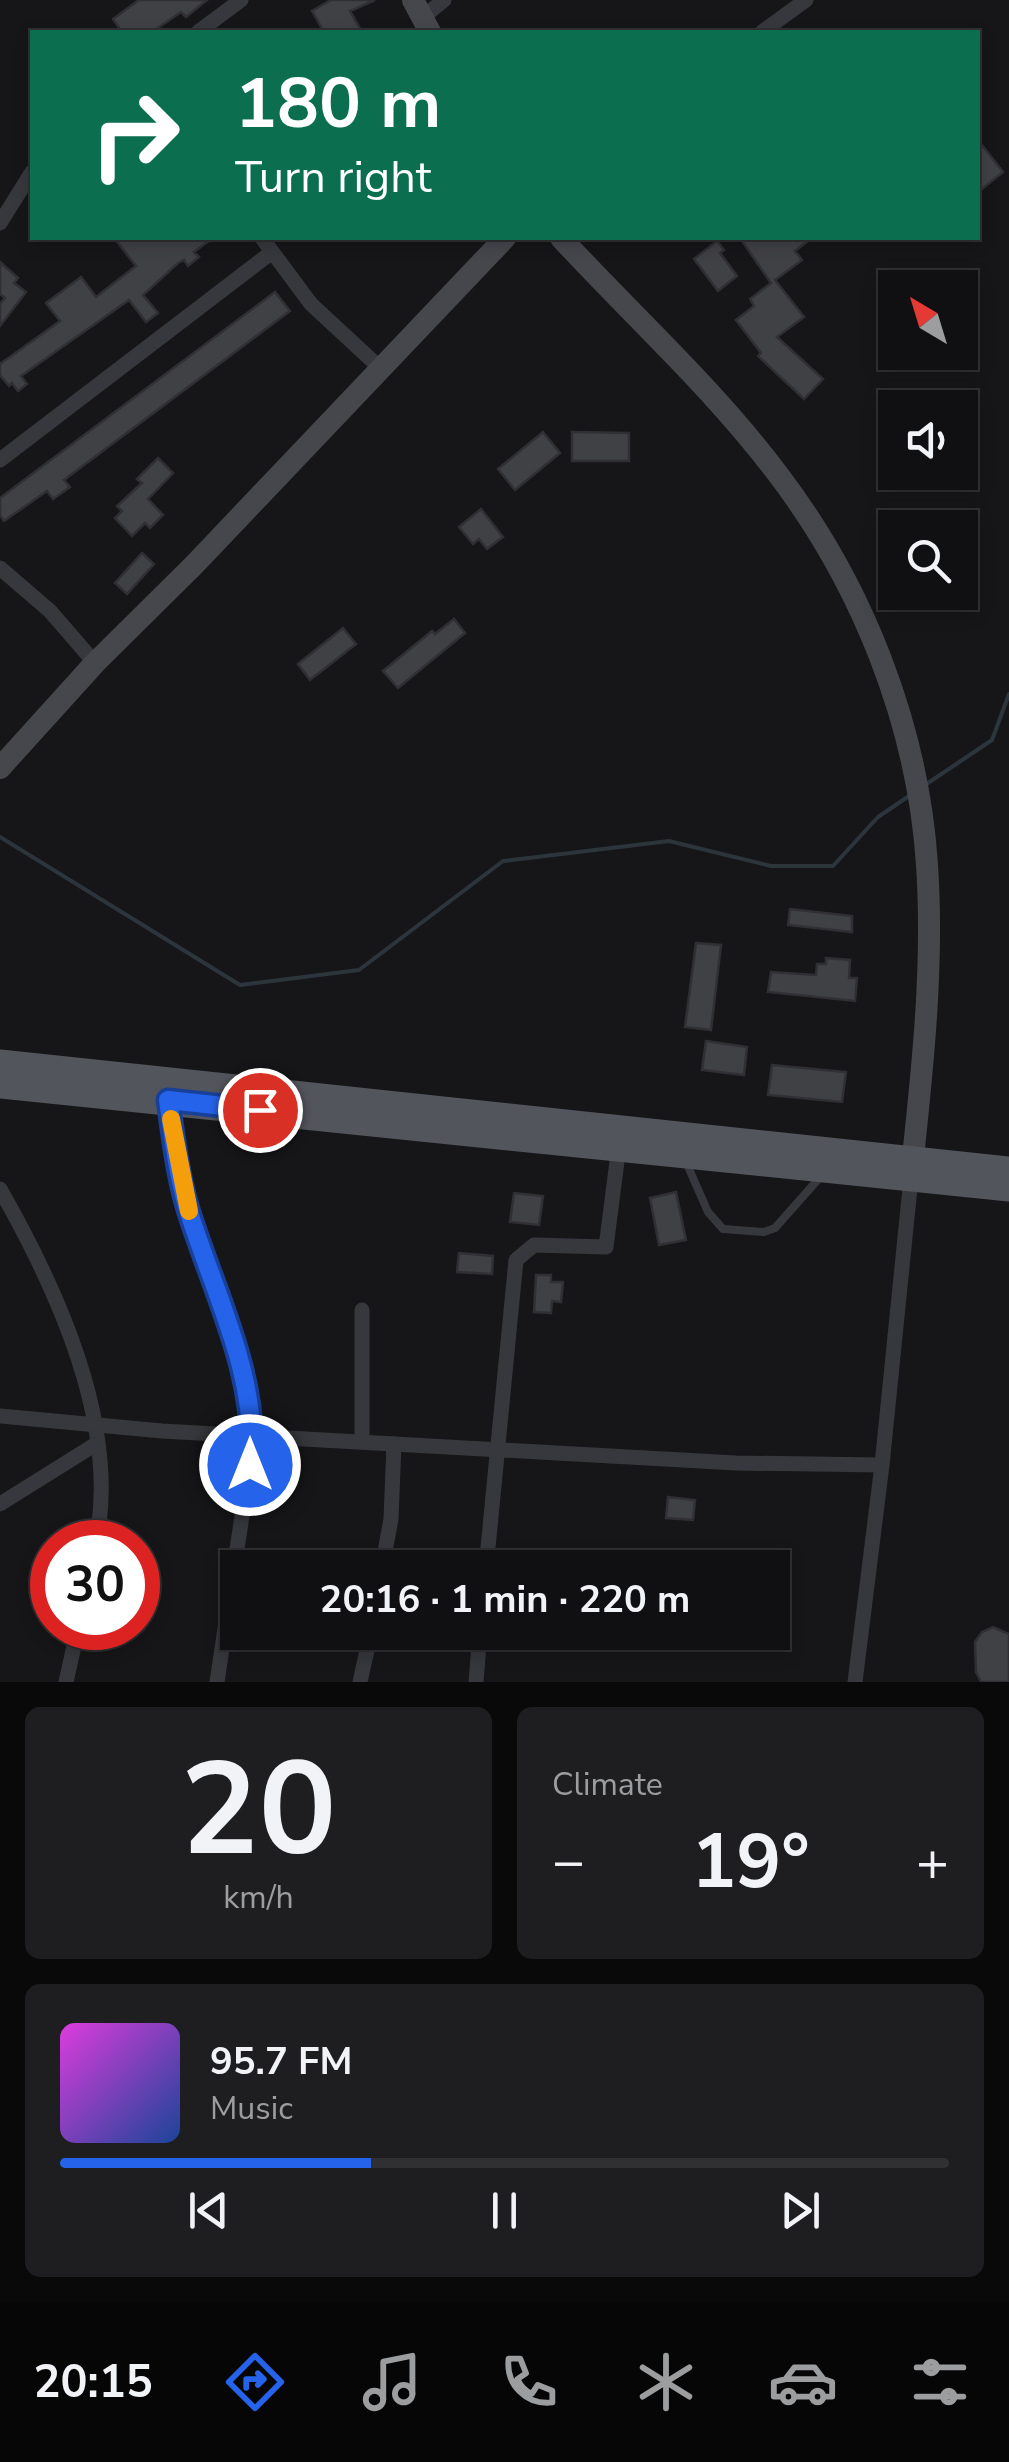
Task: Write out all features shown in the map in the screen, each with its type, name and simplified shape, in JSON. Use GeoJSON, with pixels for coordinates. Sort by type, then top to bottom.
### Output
{"type":"FeatureCollection","features":[{"type":"Feature","properties":{"kind":"main road"},"geometry":{"type":"LineString","coordinates":[[0,1062],[912,1168],[1009,1189]]}},
{"type":"Feature","properties":{"kind":"main road"},"geometry":{"type":"LineString","coordinates":[[0,1086],[828,1169],[1009,1169]]}},
{"type":"Feature","properties":{"kind":"street"},"geometry":{"type":"LineString","coordinates":[[201,30],[241,0]]}},
{"type":"Feature","properties":{"kind":"street"},"geometry":{"type":"LineString","coordinates":[[422,17],[444,0]]}},
{"type":"Feature","properties":{"kind":"street"},"geometry":{"type":"LineString","coordinates":[[765,30],[806,0]]}},
{"type":"Feature","properties":{"kind":"street"},"geometry":{"type":"LineString","coordinates":[[0,223],[30,175]]}},
{"type":"Feature","properties":{"kind":"street"},"geometry":{"type":"LineString","coordinates":[[263,240],[311,304],[379,367]]}},
{"type":"Feature","properties":{"kind":"street"},"geometry":{"type":"LineString","coordinates":[[0,768],[95,663],[194,565],[503,240]]}},
{"type":"Feature","properties":{"kind":"street"},"geometry":{"type":"LineString","coordinates":[[564,240],[734,419],[821,536],[858,607],[910,748],[927,867],[928,984],[882,1465],[855,1682]]}},
{"type":"Feature","properties":{"kind":"street"},"geometry":{"type":"LineString","coordinates":[[0,460],[272,252]]}},
{"type":"Feature","properties":{"kind":"street"},"geometry":{"type":"LineString","coordinates":[[0,568],[50,611],[95,663]]}},
{"type":"Feature","properties":{"kind":"street"},"geometry":{"type":"LineString","coordinates":[[168,1100],[187,1205],[245,1385],[254,1436],[218,1682]]}},
{"type":"Feature","properties":{"kind":"street"},"geometry":{"type":"LineString","coordinates":[[488,1550],[516,1260],[534,1244],[606,1247],[618,1146]]}},
{"type":"Feature","properties":{"kind":"street"},"geometry":{"type":"LineString","coordinates":[[0,1190],[36,1252],[69,1332],[93,1424],[102,1479],[98,1520]]}},
{"type":"Feature","properties":{"kind":"street"},"geometry":{"type":"LineString","coordinates":[[362,1310],[362,1440]]}},
{"type":"Feature","properties":{"kind":"street"},"geometry":{"type":"LineString","coordinates":[[0,1416],[254,1436],[736,1463],[882,1465]]}},
{"type":"Feature","properties":{"kind":"street"},"geometry":{"type":"LineString","coordinates":[[0,1504],[96,1444]]}},
{"type":"Feature","properties":{"kind":"street"},"geometry":{"type":"LineString","coordinates":[[385,1550],[391,1519],[394,1444]]}},
{"type":"Feature","properties":{"kind":"street"},"geometry":{"type":"LineString","coordinates":[[66,1682],[73,1650]]}},
{"type":"Feature","properties":{"kind":"street"},"geometry":{"type":"LineString","coordinates":[[360,1682],[367,1650]]}},
{"type":"Feature","properties":{"kind":"street"},"geometry":{"type":"LineString","coordinates":[[476,1682],[479,1650]]}},
{"type":"Feature","properties":{"kind":"lane"},"geometry":{"type":"LineString","coordinates":[[683,1153],[708,1212],[723,1229],[764,1232],[775,1228],[828,1169]]}},
{"type":"Feature","properties":{"kind":"building"},"geometry":{"type":"Polygon","coordinates":[[[139,0],[207,0],[186,17],[181,12],[155,30],[121,30],[113,19],[139,0]]]}},
{"type":"Feature","properties":{"kind":"building"},"geometry":{"type":"Polygon","coordinates":[[[331,0],[375,0],[350,11],[361,30],[323,30],[312,11],[331,0]]]}},
{"type":"Feature","properties":{"kind":"building"},"geometry":{"type":"Polygon","coordinates":[[[980,143],[1003,172],[982,189],[980,186],[980,143]]]}},
{"type":"Feature","properties":{"kind":"building"},"geometry":{"type":"Polygon","coordinates":[[[116,240],[210,240],[194,252],[199,257],[188,266],[184,260],[178,263],[143,295],[158,313],[146,322],[129,300],[21,376],[27,384],[18,391],[12,383],[9,386],[0,375],[0,364],[60,321],[46,303],[81,277],[96,297],[136,266],[116,240]]]}},
{"type":"Feature","properties":{"kind":"building"},"geometry":{"type":"Polygon","coordinates":[[[741,240],[809,240],[795,251],[802,260],[775,280],[804,317],[777,337],[823,379],[804,399],[758,356],[761,353],[736,320],[754,306],[750,299],[771,283],[741,240]]]}},
{"type":"Feature","properties":{"kind":"building"},"geometry":{"type":"Polygon","coordinates":[[[717,241],[724,250],[720,253],[737,276],[718,291],[694,259],[717,241]]]}},
{"type":"Feature","properties":{"kind":"building"},"geometry":{"type":"Polygon","coordinates":[[[0,262],[18,278],[14,283],[26,292],[0,326],[0,304],[5,298],[0,294],[0,262]]]}},
{"type":"Feature","properties":{"kind":"building"},"geometry":{"type":"Polygon","coordinates":[[[275,292],[290,311],[64,480],[70,487],[53,499],[47,491],[4,521],[0,498],[275,292]]]}},
{"type":"Feature","properties":{"kind":"building"},"geometry":{"type":"Polygon","coordinates":[[[543,432],[560,453],[515,490],[498,469],[543,432]]]}},
{"type":"Feature","properties":{"kind":"building"},"geometry":{"type":"Polygon","coordinates":[[[572,432],[629,433],[629,461],[572,461],[572,432]]]}},
{"type":"Feature","properties":{"kind":"building"},"geometry":{"type":"Polygon","coordinates":[[[158,458],[173,473],[148,499],[163,515],[150,528],[145,523],[132,536],[115,518],[122,511],[117,506],[142,483],[137,479],[158,458]]]}},
{"type":"Feature","properties":{"kind":"building"},"geometry":{"type":"Polygon","coordinates":[[[481,509],[503,537],[487,549],[479,539],[473,544],[459,527],[481,509]]]}},
{"type":"Feature","properties":{"kind":"building"},"geometry":{"type":"Polygon","coordinates":[[[142,553],[154,564],[127,594],[115,583],[142,553]]]}},
{"type":"Feature","properties":{"kind":"building"},"geometry":{"type":"Polygon","coordinates":[[[454,619],[465,633],[398,688],[383,671],[432,631],[435,634],[454,619]]]}},
{"type":"Feature","properties":{"kind":"building"},"geometry":{"type":"Polygon","coordinates":[[[343,628],[356,644],[310,680],[298,664],[343,628]]]}},
{"type":"Feature","properties":{"kind":"building"},"geometry":{"type":"Polygon","coordinates":[[[790,909],[852,916],[852,932],[788,925],[790,909]]]}},
{"type":"Feature","properties":{"kind":"building"},"geometry":{"type":"Polygon","coordinates":[[[696,943],[721,945],[711,1030],[685,1027],[696,943]]]}},
{"type":"Feature","properties":{"kind":"building"},"geometry":{"type":"Polygon","coordinates":[[[826,958],[850,960],[849,978],[857,978],[855,1001],[768,992],[771,972],[816,975],[817,964],[826,964],[826,958]]]}},
{"type":"Feature","properties":{"kind":"building"},"geometry":{"type":"Polygon","coordinates":[[[706,1041],[747,1047],[744,1075],[702,1070],[706,1041]]]}},
{"type":"Feature","properties":{"kind":"building"},"geometry":{"type":"Polygon","coordinates":[[[772,1065],[846,1072],[842,1102],[768,1095],[772,1065]]]}},
{"type":"Feature","properties":{"kind":"building"},"geometry":{"type":"Polygon","coordinates":[[[676,1192],[686,1240],[659,1245],[650,1198],[676,1192]]]}},
{"type":"Feature","properties":{"kind":"building"},"geometry":{"type":"Polygon","coordinates":[[[514,1193],[543,1196],[539,1225],[510,1222],[514,1193]]]}},
{"type":"Feature","properties":{"kind":"building"},"geometry":{"type":"Polygon","coordinates":[[[459,1253],[493,1256],[492,1274],[457,1272],[459,1253]]]}},
{"type":"Feature","properties":{"kind":"building"},"geometry":{"type":"Polygon","coordinates":[[[536,1275],[551,1275],[551,1282],[563,1282],[561,1302],[552,1301],[551,1313],[534,1312],[536,1275]]]}},
{"type":"Feature","properties":{"kind":"building"},"geometry":{"type":"Polygon","coordinates":[[[668,1497],[695,1500],[693,1520],[666,1518],[668,1497]]]}},
{"type":"Feature","properties":{"kind":"building"},"geometry":{"type":"Polygon","coordinates":[[[993,1627],[1009,1634],[1009,1682],[981,1682],[976,1672],[975,1642],[982,1632],[993,1627]]]}},
{"type":"Feature","properties":{"kind":"waterway"},"geometry":{"type":"LineString","coordinates":[[925,785],[992,740],[1009,694]]}},
{"type":"Feature","properties":{"kind":"waterway"},"geometry":{"type":"LineString","coordinates":[[0,837],[240,985],[359,970],[503,861],[669,841],[771,866],[833,866],[878,817],[909,796]]}},
{"type":"Feature","properties":{"kind":"slow traffic"},"geometry":{"type":"LineString","coordinates":[[171,1119],[189,1211]]}},
{"type":"Feature","properties":{"kind":"route"},"geometry":{"type":"LineString","coordinates":[[250,1465],[254,1436],[245,1385],[187,1205],[168,1100],[260,1110]]}}]}
